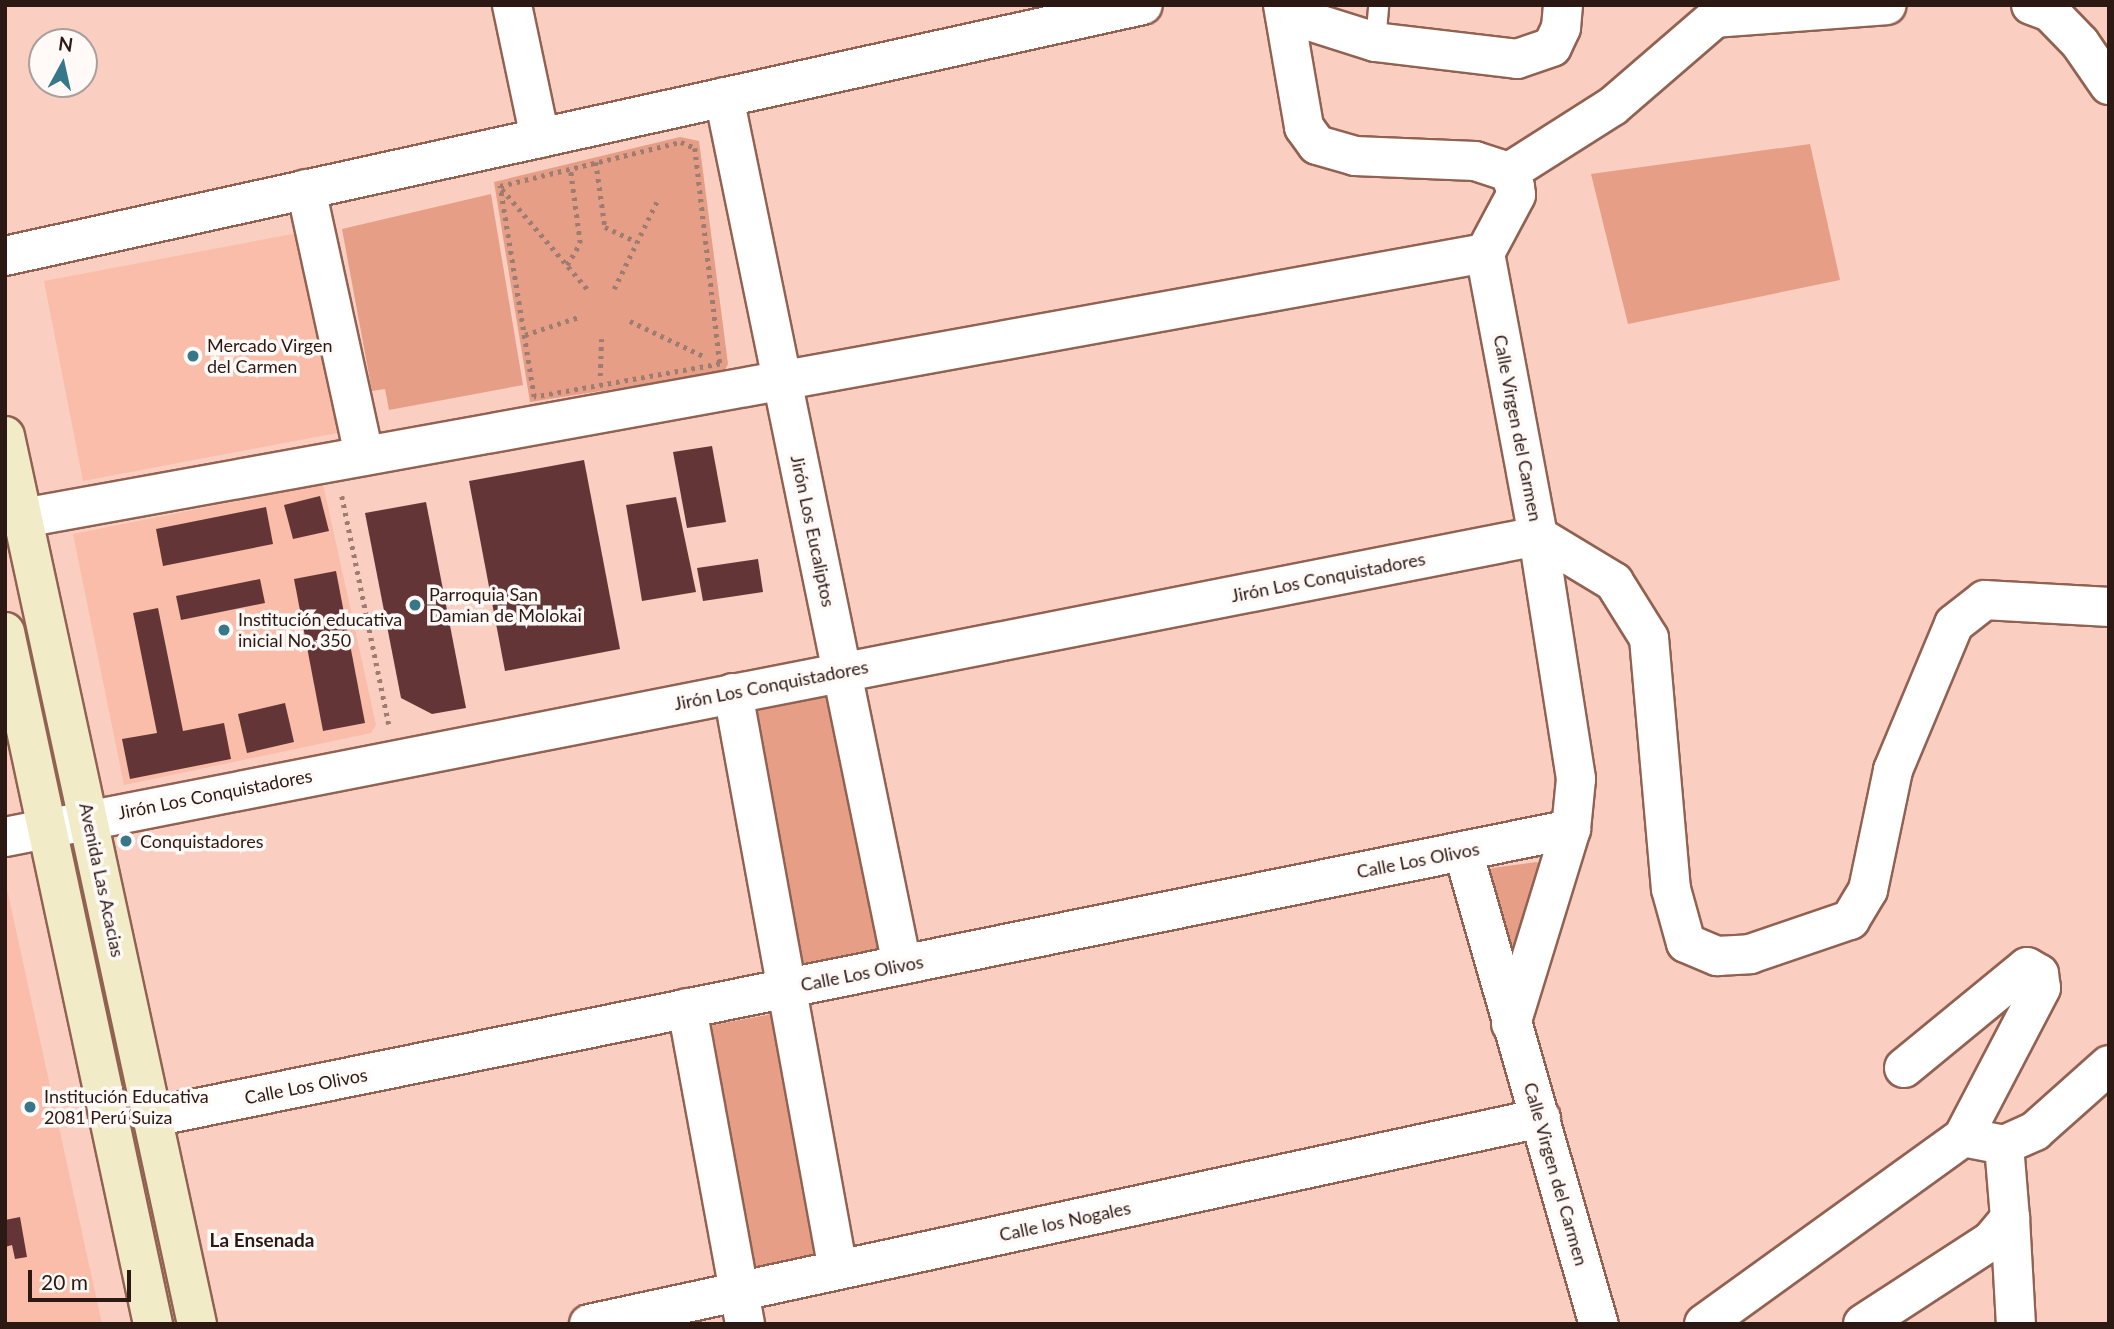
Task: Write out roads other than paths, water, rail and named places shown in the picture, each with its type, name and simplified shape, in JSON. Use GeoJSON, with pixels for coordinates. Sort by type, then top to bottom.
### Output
{"type":"FeatureCollection","features":[{"type":"Feature","properties":{"kind":"street"},"geometry":{"type":"LineString","coordinates":[[512,5],[573,140]]}},
{"type":"Feature","properties":{"kind":"street"},"geometry":{"type":"LineString","coordinates":[[5,256],[494,148],[573,140],[724,97],[1143,5]]}},
{"type":"Feature","properties":{"kind":"street"},"geometry":{"type":"LineString","coordinates":[[1283,5],[1304,127],[1317,145],[1355,156],[1475,161],[1509,172]]}},
{"type":"Feature","properties":{"kind":"street"},"geometry":{"type":"LineString","coordinates":[[1301,5],[1312,22],[1375,42],[1517,59],[1552,47],[1561,28],[1563,5]]}},
{"type":"Feature","properties":{"kind":"street"},"geometry":{"type":"LineString","coordinates":[[1509,172],[1614,106],[1718,11],[1887,5]]}},
{"type":"Feature","properties":{"kind":"street"},"geometry":{"type":"LineString","coordinates":[[2047,8],[2080,43],[2109,85]]}},
{"type":"Feature","properties":{"kind":"street","name":"Jirón Los Eucaliptos"},"geometry":{"type":"LineString","coordinates":[[724,97],[776,381],[841,672],[902,965]]}},
{"type":"Feature","properties":{"kind":"street"},"geometry":{"type":"LineString","coordinates":[[23,518],[1485,253],[1516,195],[1509,172]]}},
{"type":"Feature","properties":{"kind":"street"},"geometry":{"type":"LineString","coordinates":[[306,189],[350,459]]}},
{"type":"Feature","properties":{"kind":"street","name":"Calle Virgen del Carmen"},"geometry":{"type":"LineString","coordinates":[[1485,253],[1538,536],[1576,779],[1572,829],[1511,1024]]}},
{"type":"Feature","properties":{"kind":"street","name":"Avenida Las Acacias"},"geometry":{"type":"LineString","coordinates":[[5,436],[90,818],[197,1324]]}},
{"type":"Feature","properties":{"kind":"street"},"geometry":{"type":"LineString","coordinates":[[1538,536],[1614,582],[1649,638],[1671,889],[1686,943],[1717,956],[1750,954],[1850,920],[1868,890],[1893,769],[1954,624],[1985,600],[2109,607]]}},
{"type":"Feature","properties":{"kind":"street","name":"Jirón Los Conquistadores"},"geometry":{"type":"LineString","coordinates":[[5,837],[48,826],[1538,536]]}},
{"type":"Feature","properties":{"kind":"street"},"geometry":{"type":"LineString","coordinates":[[5,632],[153,1324]]}},
{"type":"Feature","properties":{"kind":"street"},"geometry":{"type":"LineString","coordinates":[[733,692],[838,1270]]}},
{"type":"Feature","properties":{"kind":"street","name":"Calle Los Olivos"},"geometry":{"type":"LineString","coordinates":[[153,1117],[1572,829]]}},
{"type":"Feature","properties":{"kind":"street","name":"Calle Virgen del Carmen"},"geometry":{"type":"LineString","coordinates":[[1463,851],[1599,1324]]}},
{"type":"Feature","properties":{"kind":"street"},"geometry":{"type":"LineString","coordinates":[[1704,1324],[1964,1137],[2041,988],[2039,974],[2027,967],[1904,1068]]}},
{"type":"Feature","properties":{"kind":"street"},"geometry":{"type":"LineString","coordinates":[[687,1009],[741,1308]]}},
{"type":"Feature","properties":{"kind":"street"},"geometry":{"type":"LineString","coordinates":[[1964,1137],[2004,1144],[2035,1131],[2109,1065]]}},
{"type":"Feature","properties":{"kind":"street","name":"Calle los Nogales"},"geometry":{"type":"LineString","coordinates":[[589,1324],[741,1308],[838,1270],[1541,1118]]}},
{"type":"Feature","properties":{"kind":"street"},"geometry":{"type":"LineString","coordinates":[[2004,1144],[2016,1324]]}},
{"type":"Feature","properties":{"kind":"street"},"geometry":{"type":"LineString","coordinates":[[1863,1324],[1991,1241],[2010,1217]]}},
{"type":"Feature","properties":{"kind":"lane"},"geometry":{"type":"LineString","coordinates":[[1375,42],[1378,5]]}},
{"type":"Feature","properties":{"kind":"place","name":"Mercado Virgen del Carmen"},"geometry":{"type":"Point","coordinates":[193,356]}},
{"type":"Feature","properties":{"kind":"place","name":"Parroquia San Damian de Molokai"},"geometry":{"type":"Point","coordinates":[415,605]}},
{"type":"Feature","properties":{"kind":"place","name":"Institución educativa inicial No. 350"},"geometry":{"type":"Point","coordinates":[224,630]}},
{"type":"Feature","properties":{"kind":"place","name":"Conquistadores"},"geometry":{"type":"Point","coordinates":[126,841]}},
{"type":"Feature","properties":{"kind":"place","name":"Institución Educativa 2081 Perú Suiza"},"geometry":{"type":"Point","coordinates":[30,1107]}},
{"type":"Feature","properties":{"kind":"district","name":"La Ensenada"},"geometry":{"type":"Point","coordinates":[262,1240]}}]}
